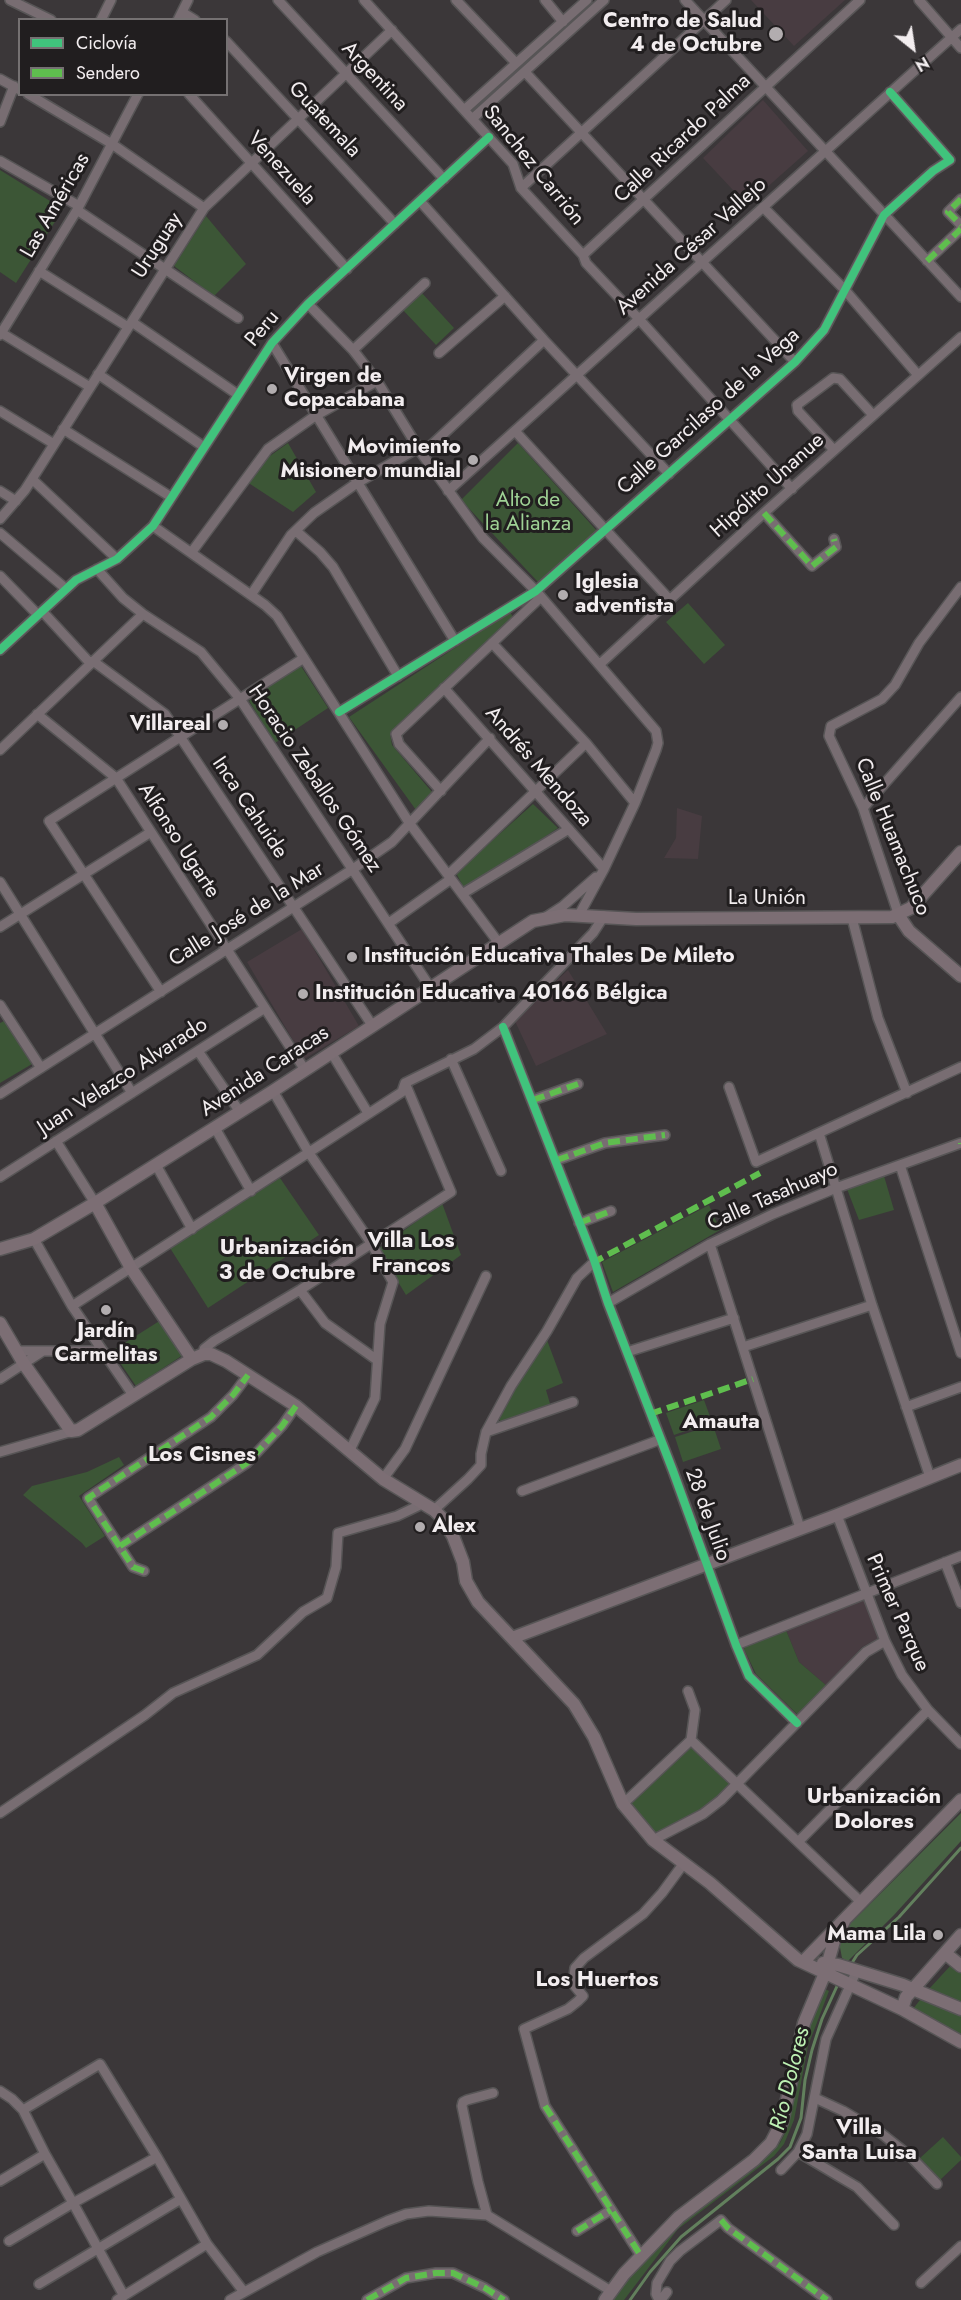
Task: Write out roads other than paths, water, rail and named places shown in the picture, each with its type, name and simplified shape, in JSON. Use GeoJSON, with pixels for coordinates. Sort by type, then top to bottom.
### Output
{"type":"FeatureCollection","features":[{"type":"Feature","properties":{"kind":"main road"},"geometry":{"type":"LineString","coordinates":[[899,916],[911,908],[961,852]]}},
{"type":"Feature","properties":{"kind":"main road","name":"La Unión"},"geometry":{"type":"LineString","coordinates":[[546,917],[579,915],[636,919],[881,919],[899,916]]}},
{"type":"Feature","properties":{"kind":"main road","name":"Calle Huamachuco"},"geometry":{"type":"LineString","coordinates":[[899,916],[909,931],[961,976]]}},
{"type":"Feature","properties":{"kind":"main road","name":"Avenida Caracas"},"geometry":{"type":"LineString","coordinates":[[0,1249],[34,1239],[95,1203],[273,1091],[498,942],[533,921],[546,917]]}},
{"type":"Feature","properties":{"kind":"main road"},"geometry":{"type":"LineString","coordinates":[[95,1203],[130,1268],[192,1359]]}},
{"type":"Feature","properties":{"kind":"main road"},"geometry":{"type":"LineString","coordinates":[[0,1323],[24,1364],[66,1426],[73,1431],[204,1354],[218,1357],[296,1406],[383,1479],[434,1510],[442,1518],[453,1536],[463,1562],[466,1581],[478,1602],[574,1704],[587,1723],[623,1804],[653,1840],[684,1863],[798,1960],[831,1969],[855,1970],[914,1988],[961,2009]]}},
{"type":"Feature","properties":{"kind":"main road"},"geometry":{"type":"LineString","coordinates":[[512,1638],[837,1515],[961,1465]]}},
{"type":"Feature","properties":{"kind":"main road"},"geometry":{"type":"LineString","coordinates":[[804,1961],[961,1800]]}},
{"type":"Feature","properties":{"kind":"main road"},"geometry":{"type":"LineString","coordinates":[[608,2296],[641,2256],[679,2217],[754,2160],[771,2143],[782,2122],[804,2023],[831,1969],[834,1941],[844,1921]]}},
{"type":"Feature","properties":{"kind":"main road"},"geometry":{"type":"LineString","coordinates":[[902,2009],[903,2003],[914,1988],[961,1935]]}},
{"type":"Feature","properties":{"kind":"main road"},"geometry":{"type":"LineString","coordinates":[[945,1953],[961,1966]]}},
{"type":"Feature","properties":{"kind":"main road"},"geometry":{"type":"LineString","coordinates":[[831,1969],[847,1983],[902,2009],[961,2042]]}},
{"type":"Feature","properties":{"kind":"street"},"geometry":{"type":"LineString","coordinates":[[10,0],[47,18]]}},
{"type":"Feature","properties":{"kind":"street"},"geometry":{"type":"LineString","coordinates":[[32,10],[38,0]]}},
{"type":"Feature","properties":{"kind":"street"},"geometry":{"type":"LineString","coordinates":[[102,18],[111,0]]}},
{"type":"Feature","properties":{"kind":"street"},"geometry":{"type":"LineString","coordinates":[[180,16],[188,0]]}},
{"type":"Feature","properties":{"kind":"street","name":"Argentina"},"geometry":{"type":"LineString","coordinates":[[278,0],[444,179]]}},
{"type":"Feature","properties":{"kind":"street","name":"Sanchez Carrión"},"geometry":{"type":"LineString","coordinates":[[364,0],[513,164],[521,188],[583,255],[586,263],[792,489]]}},
{"type":"Feature","properties":{"kind":"street"},"geometry":{"type":"LineString","coordinates":[[456,0],[516,63]]}},
{"type":"Feature","properties":{"kind":"street"},"geometry":{"type":"LineString","coordinates":[[545,0],[563,22]]}},
{"type":"Feature","properties":{"kind":"street"},"geometry":{"type":"LineString","coordinates":[[464,110],[587,0]]}},
{"type":"Feature","properties":{"kind":"street"},"geometry":{"type":"LineString","coordinates":[[472,119],[604,0]]}},
{"type":"Feature","properties":{"kind":"street"},"geometry":{"type":"LineString","coordinates":[[685,0],[961,297]]}},
{"type":"Feature","properties":{"kind":"street"},"geometry":{"type":"LineString","coordinates":[[521,188],[726,0]]}},
{"type":"Feature","properties":{"kind":"street","name":"Calle Ricardo Palma"},"geometry":{"type":"LineString","coordinates":[[583,255],[860,0]]}},
{"type":"Feature","properties":{"kind":"street"},"geometry":{"type":"LineString","coordinates":[[919,0],[961,48]]}},
{"type":"Feature","properties":{"kind":"street","name":"Avenida César Vallejo"},"geometry":{"type":"LineString","coordinates":[[448,491],[961,29]]}},
{"type":"Feature","properties":{"kind":"street","name":"Uruguay"},"geometry":{"type":"LineString","coordinates":[[0,519],[32,479],[204,208],[392,30]]}},
{"type":"Feature","properties":{"kind":"street","name":"Guatemala"},"geometry":{"type":"LineString","coordinates":[[228,43],[395,224]]}},
{"type":"Feature","properties":{"kind":"street"},"geometry":{"type":"LineString","coordinates":[[525,72],[795,362]]}},
{"type":"Feature","properties":{"kind":"street"},"geometry":{"type":"LineString","coordinates":[[0,79],[16,88],[0,122]]}},
{"type":"Feature","properties":{"kind":"street","name":"Calle Garcilaso de la Vega"},"geometry":{"type":"LineString","coordinates":[[538,594],[606,530],[795,362],[824,330],[884,215],[933,171],[950,160],[890,92]]}},
{"type":"Feature","properties":{"kind":"street"},"geometry":{"type":"LineString","coordinates":[[31,96],[112,144],[204,208]]}},
{"type":"Feature","properties":{"kind":"street","name":"Las Américas"},"geometry":{"type":"LineString","coordinates":[[0,333],[78,208],[137,96]]}},
{"type":"Feature","properties":{"kind":"street","name":"Venezuela"},"geometry":{"type":"LineString","coordinates":[[191,96],[347,268]]}},
{"type":"Feature","properties":{"kind":"street","name":"Peru"},"geometry":{"type":"LineString","coordinates":[[0,650],[65,588],[117,559],[153,526],[272,343],[308,304],[489,137]]}},
{"type":"Feature","properties":{"kind":"street"},"geometry":{"type":"LineString","coordinates":[[0,160],[78,208],[238,318]]}},
{"type":"Feature","properties":{"kind":"street"},"geometry":{"type":"LineString","coordinates":[[961,199],[948,212],[961,225]]}},
{"type":"Feature","properties":{"kind":"street"},"geometry":{"type":"LineString","coordinates":[[420,201],[544,340],[669,474]]}},
{"type":"Feature","properties":{"kind":"street"},"geometry":{"type":"LineString","coordinates":[[764,207],[844,289],[918,375]]}},
{"type":"Feature","properties":{"kind":"street"},"geometry":{"type":"LineString","coordinates":[[927,261],[961,230]]}},
{"type":"Feature","properties":{"kind":"street"},"geometry":{"type":"LineString","coordinates":[[39,271],[130,324],[237,394]]}},
{"type":"Feature","properties":{"kind":"street"},"geometry":{"type":"LineString","coordinates":[[353,350],[425,284]]}},
{"type":"Feature","properties":{"kind":"street"},"geometry":{"type":"LineString","coordinates":[[440,353],[505,296]]}},
{"type":"Feature","properties":{"kind":"street"},"geometry":{"type":"LineString","coordinates":[[308,304],[353,350],[377,381],[420,451],[483,538],[538,594],[656,730],[658,743],[656,750],[635,803],[579,915]]}},
{"type":"Feature","properties":{"kind":"street"},"geometry":{"type":"LineString","coordinates":[[0,333],[90,387]]}},
{"type":"Feature","properties":{"kind":"street","name":"Hipólito Unanue"},"geometry":{"type":"LineString","coordinates":[[600,664],[764,513],[961,337]]}},
{"type":"Feature","properties":{"kind":"street"},"geometry":{"type":"LineString","coordinates":[[251,595],[296,531],[314,513],[357,483],[420,451],[544,340]]}},
{"type":"Feature","properties":{"kind":"street"},"geometry":{"type":"LineString","coordinates":[[272,343],[455,641]]}},
{"type":"Feature","properties":{"kind":"street"},"geometry":{"type":"LineString","coordinates":[[99,374],[204,447]]}},
{"type":"Feature","properties":{"kind":"street"},"geometry":{"type":"LineString","coordinates":[[834,450],[798,411],[797,405],[833,378],[840,379],[873,415]]}},
{"type":"Feature","properties":{"kind":"street"},"geometry":{"type":"LineString","coordinates":[[191,553],[268,449],[315,416],[377,381]]}},
{"type":"Feature","properties":{"kind":"street"},"geometry":{"type":"LineString","coordinates":[[0,411],[54,444]]}},
{"type":"Feature","properties":{"kind":"street"},"geometry":{"type":"LineString","coordinates":[[63,429],[171,497]]}},
{"type":"Feature","properties":{"kind":"street"},"geometry":{"type":"LineString","coordinates":[[515,430],[670,600]]}},
{"type":"Feature","properties":{"kind":"street"},"geometry":{"type":"LineString","coordinates":[[32,479],[117,559]]}},
{"type":"Feature","properties":{"kind":"street"},"geometry":{"type":"LineString","coordinates":[[0,491],[16,501]]}},
{"type":"Feature","properties":{"kind":"street"},"geometry":{"type":"LineString","coordinates":[[764,513],[812,566],[836,547],[834,539]]}},
{"type":"Feature","properties":{"kind":"street"},"geometry":{"type":"LineString","coordinates":[[153,526],[251,595],[276,616],[410,824],[498,942]]}},
{"type":"Feature","properties":{"kind":"street"},"geometry":{"type":"LineString","coordinates":[[296,531],[333,567],[398,676]]}},
{"type":"Feature","properties":{"kind":"street"},"geometry":{"type":"LineString","coordinates":[[0,533],[65,588]]}},
{"type":"Feature","properties":{"kind":"street","name":"Horacio Zeballos Gómez"},"geometry":{"type":"LineString","coordinates":[[97,569],[123,598],[143,614],[201,651],[240,699],[430,987]]}},
{"type":"Feature","properties":{"kind":"street","name":"Inca Cahuide"},"geometry":{"type":"LineString","coordinates":[[0,576],[92,662],[165,714],[372,1026]]}},
{"type":"Feature","properties":{"kind":"street","name":"Calle Huamachuco"},"geometry":{"type":"LineString","coordinates":[[899,916],[862,808],[829,736],[831,726],[882,699],[895,685],[919,643],[961,587]]}},
{"type":"Feature","properties":{"kind":"street"},"geometry":{"type":"LineString","coordinates":[[339,712],[455,641],[538,594]]}},
{"type":"Feature","properties":{"kind":"street"},"geometry":{"type":"LineString","coordinates":[[441,791],[399,744],[396,734],[492,643],[538,594]]}},
{"type":"Feature","properties":{"kind":"street"},"geometry":{"type":"LineString","coordinates":[[0,750],[143,614]]}},
{"type":"Feature","properties":{"kind":"street"},"geometry":{"type":"LineString","coordinates":[[492,643],[586,742],[635,803]]}},
{"type":"Feature","properties":{"kind":"street"},"geometry":{"type":"LineString","coordinates":[[161,992],[50,821],[304,658]]}},
{"type":"Feature","properties":{"kind":"street","name":"Andrés Mendoza"},"geometry":{"type":"LineString","coordinates":[[444,688],[604,869]]}},
{"type":"Feature","properties":{"kind":"street"},"geometry":{"type":"LineString","coordinates":[[862,808],[961,697]]}},
{"type":"Feature","properties":{"kind":"street","name":"Alfonso Ugarte"},"geometry":{"type":"LineString","coordinates":[[37,714],[116,778],[305,1070]]}},
{"type":"Feature","properties":{"kind":"street","name":"Calle José de la Mar"},"geometry":{"type":"LineString","coordinates":[[0,1094],[392,842],[490,738]]}},
{"type":"Feature","properties":{"kind":"street"},"geometry":{"type":"LineString","coordinates":[[389,923],[449,877],[586,742]]}},
{"type":"Feature","properties":{"kind":"street"},"geometry":{"type":"LineString","coordinates":[[462,894],[569,830]]}},
{"type":"Feature","properties":{"kind":"street"},"geometry":{"type":"LineString","coordinates":[[0,927],[151,832]]}},
{"type":"Feature","properties":{"kind":"street"},"geometry":{"type":"LineString","coordinates":[[546,917],[585,888],[604,869]]}},
{"type":"Feature","properties":{"kind":"street"},"geometry":{"type":"LineString","coordinates":[[0,882],[132,1093]]}},
{"type":"Feature","properties":{"kind":"street"},"geometry":{"type":"LineString","coordinates":[[72,1306],[402,1092],[405,1083],[474,1048],[503,1027],[593,933],[604,916]]}},
{"type":"Feature","properties":{"kind":"street"},"geometry":{"type":"LineString","coordinates":[[852,918],[878,1018],[908,1093]]}},
{"type":"Feature","properties":{"kind":"street"},"geometry":{"type":"LineString","coordinates":[[0,1005],[41,1068]]}},
{"type":"Feature","properties":{"kind":"street","name":"Juan Velazco Alvarado"},"geometry":{"type":"LineString","coordinates":[[0,1177],[265,1008]]}},
{"type":"Feature","properties":{"kind":"street","name":"28 de Julio"},"geometry":{"type":"LineString","coordinates":[[503,1027],[557,1160],[608,1303],[749,1676],[797,1723]]}},
{"type":"Feature","properties":{"kind":"street"},"geometry":{"type":"LineString","coordinates":[[198,1051],[240,1112]]}},
{"type":"Feature","properties":{"kind":"street"},"geometry":{"type":"LineString","coordinates":[[331,1052],[368,1113]]}},
{"type":"Feature","properties":{"kind":"street"},"geometry":{"type":"LineString","coordinates":[[451,1059],[501,1171]]}},
{"type":"Feature","properties":{"kind":"street"},"geometry":{"type":"LineString","coordinates":[[729,1088],[756,1162],[961,1067]]}},
{"type":"Feature","properties":{"kind":"street"},"geometry":{"type":"LineString","coordinates":[[204,1354],[204,1349],[214,1341],[300,1290],[451,1192],[405,1083]]}},
{"type":"Feature","properties":{"kind":"street"},"geometry":{"type":"LineString","coordinates":[[533,1100],[578,1084]]}},
{"type":"Feature","properties":{"kind":"street"},"geometry":{"type":"LineString","coordinates":[[273,1091],[309,1153],[371,1243],[393,1282],[381,1316],[375,1398],[350,1450]]}},
{"type":"Feature","properties":{"kind":"street"},"geometry":{"type":"LineString","coordinates":[[214,1128],[251,1191]]}},
{"type":"Feature","properties":{"kind":"street"},"geometry":{"type":"LineString","coordinates":[[819,1133],[872,1305],[930,1477]]}},
{"type":"Feature","properties":{"kind":"street"},"geometry":{"type":"LineString","coordinates":[[557,1160],[605,1143],[665,1135]]}},
{"type":"Feature","properties":{"kind":"street"},"geometry":{"type":"LineString","coordinates":[[56,1141],[95,1203]]}},
{"type":"Feature","properties":{"kind":"street","name":"Calle Tasahuayo"},"geometry":{"type":"LineString","coordinates":[[608,1303],[710,1244],[773,1214],[961,1143]]}},
{"type":"Feature","properties":{"kind":"street"},"geometry":{"type":"LineString","coordinates":[[156,1165],[192,1229]]}},
{"type":"Feature","properties":{"kind":"street"},"geometry":{"type":"LineString","coordinates":[[900,1165],[961,1353]]}},
{"type":"Feature","properties":{"kind":"street"},"geometry":{"type":"LineString","coordinates":[[579,1223],[611,1211]]}},
{"type":"Feature","properties":{"kind":"street"},"geometry":{"type":"LineString","coordinates":[[34,1239],[72,1306],[133,1395]]}},
{"type":"Feature","properties":{"kind":"street"},"geometry":{"type":"LineString","coordinates":[[710,1244],[800,1528]]}},
{"type":"Feature","properties":{"kind":"street"},"geometry":{"type":"LineString","coordinates":[[434,1510],[481,1465],[486,1432],[510,1386],[547,1331],[577,1278],[594,1262]]}},
{"type":"Feature","properties":{"kind":"street"},"geometry":{"type":"LineString","coordinates":[[383,1479],[405,1449],[486,1276]]}},
{"type":"Feature","properties":{"kind":"street"},"geometry":{"type":"LineString","coordinates":[[300,1290],[325,1323],[377,1360]]}},
{"type":"Feature","properties":{"kind":"street"},"geometry":{"type":"LineString","coordinates":[[743,1347],[872,1305]]}},
{"type":"Feature","properties":{"kind":"street"},"geometry":{"type":"LineString","coordinates":[[627,1352],[734,1318]]}},
{"type":"Feature","properties":{"kind":"street"},"geometry":{"type":"LineString","coordinates":[[16,1350],[102,1351]]}},
{"type":"Feature","properties":{"kind":"street"},"geometry":{"type":"LineString","coordinates":[[0,1379],[43,1352]]}},
{"type":"Feature","properties":{"kind":"street"},"geometry":{"type":"LineString","coordinates":[[144,1570],[133,1567],[88,1498],[211,1417],[233,1395],[248,1375]]}},
{"type":"Feature","properties":{"kind":"street"},"geometry":{"type":"LineString","coordinates":[[906,1407],[961,1387]]}},
{"type":"Feature","properties":{"kind":"street"},"geometry":{"type":"LineString","coordinates":[[486,1432],[573,1402]]}},
{"type":"Feature","properties":{"kind":"street"},"geometry":{"type":"LineString","coordinates":[[120,1545],[247,1463],[282,1426],[296,1406]]}},
{"type":"Feature","properties":{"kind":"street"},"geometry":{"type":"LineString","coordinates":[[0,1452],[73,1431]]}},
{"type":"Feature","properties":{"kind":"street"},"geometry":{"type":"LineString","coordinates":[[522,1491],[660,1440]]}},
{"type":"Feature","properties":{"kind":"street"},"geometry":{"type":"LineString","coordinates":[[0,1813],[145,1716],[173,1694],[257,1655],[303,1612],[327,1598],[336,1567],[338,1533],[397,1516],[422,1504]]}},
{"type":"Feature","properties":{"kind":"street","name":"Primer Parque"},"geometry":{"type":"LineString","coordinates":[[837,1515],[885,1641],[902,1675],[928,1710],[961,1744]]}},
{"type":"Feature","properties":{"kind":"street"},"geometry":{"type":"LineString","coordinates":[[736,1645],[961,1556]]}},
{"type":"Feature","properties":{"kind":"street"},"geometry":{"type":"LineString","coordinates":[[945,1562],[961,1603]]}},
{"type":"Feature","properties":{"kind":"street"},"geometry":{"type":"LineString","coordinates":[[653,1840],[703,1814],[738,1784],[866,1652],[885,1641]]}},
{"type":"Feature","properties":{"kind":"street"},"geometry":{"type":"LineString","coordinates":[[623,1804],[691,1740],[691,1722],[695,1710],[688,1691]]}},
{"type":"Feature","properties":{"kind":"street"},"geometry":{"type":"LineString","coordinates":[[799,1841],[928,1710]]}},
{"type":"Feature","properties":{"kind":"street"},"geometry":{"type":"LineString","coordinates":[[691,1740],[861,1902]]}},
{"type":"Feature","properties":{"kind":"street"},"geometry":{"type":"LineString","coordinates":[[641,2256],[545,2106],[524,2029],[568,2009],[583,1996],[573,1984],[575,1968],[584,1958],[643,1914],[663,1893],[684,1863]]}},
{"type":"Feature","properties":{"kind":"street"},"geometry":{"type":"LineString","coordinates":[[781,2170],[798,2152],[807,2134],[826,2038],[847,1983],[855,1970]]}},
{"type":"Feature","properties":{"kind":"street"},"geometry":{"type":"LineString","coordinates":[[23,2110],[100,2064],[207,2244],[244,2292]]}},
{"type":"Feature","properties":{"kind":"street"},"geometry":{"type":"LineString","coordinates":[[0,2091],[23,2110],[98,2248],[121,2298],[207,2244]]}},
{"type":"Feature","properties":{"kind":"street"},"geometry":{"type":"LineString","coordinates":[[487,2215],[462,2106],[467,2100],[493,2093]]}},
{"type":"Feature","properties":{"kind":"street"},"geometry":{"type":"LineString","coordinates":[[815,2098],[843,2111],[882,2134],[911,2157],[937,2184]]}},
{"type":"Feature","properties":{"kind":"street"},"geometry":{"type":"LineString","coordinates":[[798,2152],[857,2187],[894,2225]]}},
{"type":"Feature","properties":{"kind":"street"},"geometry":{"type":"LineString","coordinates":[[0,2181],[45,2154]]}},
{"type":"Feature","properties":{"kind":"street"},"geometry":{"type":"LineString","coordinates":[[9,2241],[157,2157]]}},
{"type":"Feature","properties":{"kind":"street"},"geometry":{"type":"LineString","coordinates":[[39,2284],[181,2199]]}},
{"type":"Feature","properties":{"kind":"street"},"geometry":{"type":"LineString","coordinates":[[577,2231],[611,2210]]}},
{"type":"Feature","properties":{"kind":"street"},"geometry":{"type":"LineString","coordinates":[[230,2300],[317,2252],[406,2214],[429,2211],[487,2215],[608,2296]]}},
{"type":"Feature","properties":{"kind":"street"},"geometry":{"type":"LineString","coordinates":[[662,2297],[656,2298],[656,2290],[666,2267],[680,2251],[721,2220],[728,2228],[827,2300]]}},
{"type":"Feature","properties":{"kind":"street"},"geometry":{"type":"LineString","coordinates":[[921,2283],[961,2246]]}},
{"type":"Feature","properties":{"kind":"street"},"geometry":{"type":"LineString","coordinates":[[367,2300],[406,2278],[453,2273],[504,2300]]}},
{"type":"Feature","properties":{"kind":"waterway","name":"Río Dolores"},"geometry":{"type":"LineString","coordinates":[[850,1966],[857,1955],[899,1917],[961,1848]]}},
{"type":"Feature","properties":{"kind":"waterway","name":"Río Dolores"},"geometry":{"type":"LineString","coordinates":[[630,2300],[650,2272],[681,2237],[790,2147],[801,2118],[805,2080],[812,2050],[822,2019],[838,1984]]}},
{"type":"Feature","properties":{"kind":"place","name":"Centro de Salud 4 de Octubre"},"geometry":{"type":"Point","coordinates":[776,34]}},
{"type":"Feature","properties":{"kind":"place","name":"Virgen de Copacabana"},"geometry":{"type":"Point","coordinates":[272,389]}},
{"type":"Feature","properties":{"kind":"place","name":"Movimiento Misionero mundial"},"geometry":{"type":"Point","coordinates":[473,460]}},
{"type":"Feature","properties":{"kind":"place","name":"Iglesia adventista"},"geometry":{"type":"Point","coordinates":[563,595]}},
{"type":"Feature","properties":{"kind":"place","name":"Villareal"},"geometry":{"type":"Point","coordinates":[223,725]}},
{"type":"Feature","properties":{"kind":"place","name":"Institución Educativa Thales De Mileto"},"geometry":{"type":"Point","coordinates":[352,957]}},
{"type":"Feature","properties":{"kind":"place","name":"Institución Educativa 40166 Bélgica"},"geometry":{"type":"Point","coordinates":[303,994]}},
{"type":"Feature","properties":{"kind":"place","name":"Jardín Carmelitas"},"geometry":{"type":"Point","coordinates":[106,1310]}},
{"type":"Feature","properties":{"kind":"place","name":"Alex"},"geometry":{"type":"Point","coordinates":[420,1527]}},
{"type":"Feature","properties":{"kind":"place","name":"Mama Lila"},"geometry":{"type":"Point","coordinates":[938,1935]}},
{"type":"Feature","properties":{"kind":"district","name":"Villa Los Francos"},"geometry":{"type":"Point","coordinates":[411,1254]}},
{"type":"Feature","properties":{"kind":"district","name":"Urbanización 3 de Octubre"},"geometry":{"type":"Point","coordinates":[287,1262]}},
{"type":"Feature","properties":{"kind":"district","name":"Amauta"},"geometry":{"type":"Point","coordinates":[721,1423]}},
{"type":"Feature","properties":{"kind":"district","name":"Los Cisnes"},"geometry":{"type":"Point","coordinates":[202,1456]}},
{"type":"Feature","properties":{"kind":"district","name":"Urbanización Dolores"},"geometry":{"type":"Point","coordinates":[874,1811]}},
{"type":"Feature","properties":{"kind":"district","name":"Los Huertos"},"geometry":{"type":"Point","coordinates":[597,1981]}},
{"type":"Feature","properties":{"kind":"district","name":"Villa Santa Luisa"},"geometry":{"type":"Point","coordinates":[859,2142]}},
{"type":"Feature","properties":{"kind":"park label","name":"Alto de la Alianza"},"geometry":{"type":"Point","coordinates":[528,513]}}]}
